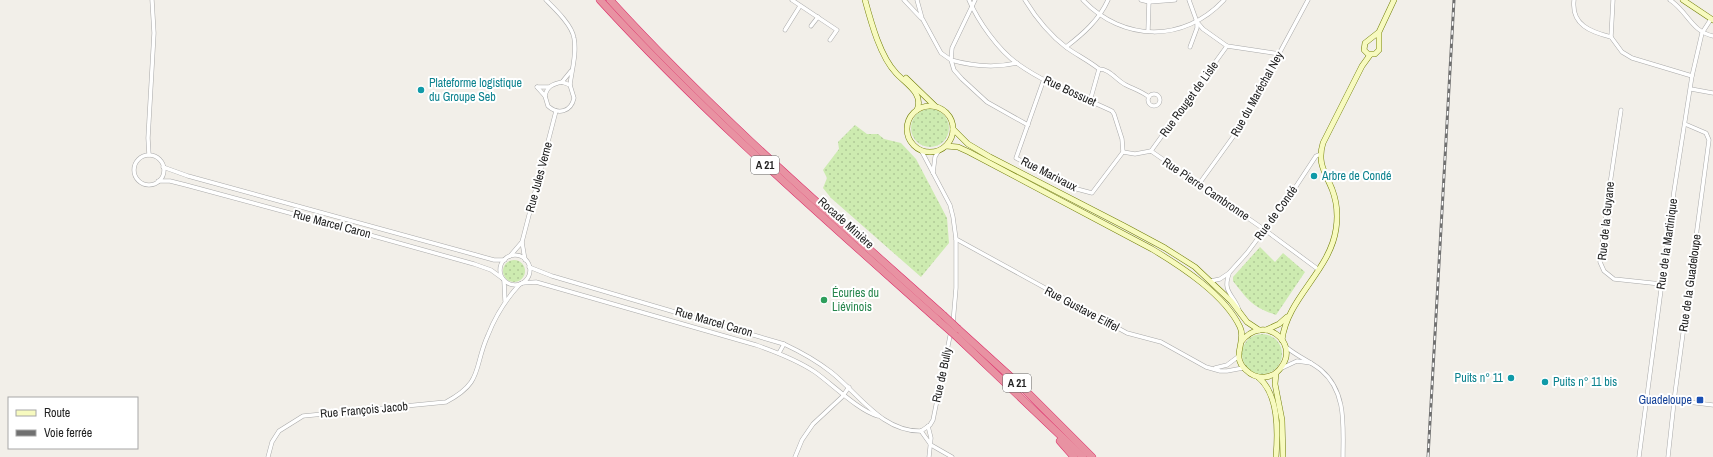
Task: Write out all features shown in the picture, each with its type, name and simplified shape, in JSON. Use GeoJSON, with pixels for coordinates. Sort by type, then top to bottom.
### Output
{"type":"FeatureCollection","features":[{"type":"Feature","properties":{"kind":"highway","name":"Rocade Minière"},"geometry":{"type":"LineString","coordinates":[[600,0],[655,59],[795,193],[941,318],[958,329],[1066,430],[1092,457]]}},
{"type":"Feature","properties":{"kind":"highway","name":"Rocade Minière"},"geometry":{"type":"LineString","coordinates":[[610,0],[667,60],[740,132],[941,318],[956,336],[1083,457]]}},
{"type":"Feature","properties":{"kind":"highway"},"geometry":{"type":"LineString","coordinates":[[1048,423],[1050,430],[1074,457]]}},
{"type":"Feature","properties":{"kind":"highway"},"geometry":{"type":"LineString","coordinates":[[1066,430],[1097,457]]}},
{"type":"Feature","properties":{"kind":"main road"},"geometry":{"type":"LineString","coordinates":[[865,0],[872,26],[882,50],[895,73],[908,84],[919,97],[920,104],[910,118],[907,133],[912,143],[921,150],[930,152],[940,150],[946,146],[952,135],[953,129],[952,123],[946,112],[935,106],[890,64]]}},
{"type":"Feature","properties":{"kind":"main road"},"geometry":{"type":"LineString","coordinates":[[1379,32],[1377,52],[1368,54],[1364,46],[1379,32],[1394,0]]}},
{"type":"Feature","properties":{"kind":"main road"},"geometry":{"type":"LineString","coordinates":[[1683,0],[1712,20]]}},
{"type":"Feature","properties":{"kind":"main road"},"geometry":{"type":"LineString","coordinates":[[1371,40],[1376,41],[1378,45]]}},
{"type":"Feature","properties":{"kind":"main road","name":"Rue de Condé"},"geometry":{"type":"LineString","coordinates":[[1320,154],[1323,143],[1368,54]]}},
{"type":"Feature","properties":{"kind":"main road"},"geometry":{"type":"LineString","coordinates":[[917,110],[923,107],[935,106]]}},
{"type":"Feature","properties":{"kind":"main road"},"geometry":{"type":"LineString","coordinates":[[953,129],[968,144],[990,157],[1165,248],[1195,267],[1231,300],[1247,322],[1259,330]]}},
{"type":"Feature","properties":{"kind":"main road"},"geometry":{"type":"LineString","coordinates":[[946,146],[958,147],[969,152],[1177,264],[1196,278],[1224,306],[1241,328],[1242,334],[1239,356],[1243,368],[1252,375],[1258,377],[1264,377],[1276,373],[1282,368],[1286,355],[1285,346],[1278,335],[1266,330],[1259,330],[1252,332],[1241,342]]}},
{"type":"Feature","properties":{"kind":"main road"},"geometry":{"type":"LineString","coordinates":[[1266,330],[1279,324],[1288,317],[1319,270],[1333,242],[1337,217],[1333,191],[1321,165],[1320,154]]}},
{"type":"Feature","properties":{"kind":"main road"},"geometry":{"type":"LineString","coordinates":[[1282,340],[1288,317]]}},
{"type":"Feature","properties":{"kind":"main road"},"geometry":{"type":"LineString","coordinates":[[1276,373],[1275,384],[1282,420],[1283,457]]}},
{"type":"Feature","properties":{"kind":"main road"},"geometry":{"type":"LineString","coordinates":[[1258,377],[1269,388],[1274,408],[1276,457]]}},
{"type":"Feature","properties":{"kind":"street"},"geometry":{"type":"LineString","coordinates":[[149,155],[148,138],[154,34],[152,0]]}},
{"type":"Feature","properties":{"kind":"street"},"geometry":{"type":"LineString","coordinates":[[546,0],[564,20],[574,37],[575,57],[570,85],[574,93],[573,103],[566,110],[556,111],[548,106],[545,96],[537,87],[549,87],[553,84],[562,82],[570,85]]}},
{"type":"Feature","properties":{"kind":"street"},"geometry":{"type":"LineString","coordinates":[[792,0],[837,30],[830,40]]}},
{"type":"Feature","properties":{"kind":"street"},"geometry":{"type":"LineString","coordinates":[[904,0],[922,18]]}},
{"type":"Feature","properties":{"kind":"street"},"geometry":{"type":"LineString","coordinates":[[917,0],[922,18],[941,53],[951,60],[977,65],[993,66],[1017,63]]}},
{"type":"Feature","properties":{"kind":"street","name":"Rue Bossuet"},"geometry":{"type":"LineString","coordinates":[[969,0],[982,24],[995,41],[1017,63],[1044,79],[1112,111],[1122,139],[1123,152]]}},
{"type":"Feature","properties":{"kind":"street"},"geometry":{"type":"LineString","coordinates":[[975,0],[952,48],[951,60],[954,70],[976,93],[1000,110],[1028,125]]}},
{"type":"Feature","properties":{"kind":"street"},"geometry":{"type":"LineString","coordinates":[[1025,0],[1040,22],[1066,47],[1099,69],[1108,71],[1125,84],[1141,91],[1149,97]]}},
{"type":"Feature","properties":{"kind":"street"},"geometry":{"type":"LineString","coordinates":[[1083,0],[1100,16],[1113,24],[1148,31],[1174,30],[1197,22],[1207,17],[1224,0]]}},
{"type":"Feature","properties":{"kind":"street"},"geometry":{"type":"LineString","coordinates":[[1066,47],[1087,30],[1100,16],[1108,0]]}},
{"type":"Feature","properties":{"kind":"street"},"geometry":{"type":"LineString","coordinates":[[1141,0],[1175,0]]}},
{"type":"Feature","properties":{"kind":"street"},"geometry":{"type":"LineString","coordinates":[[1189,0],[1197,22],[1197,28],[1190,47]]}},
{"type":"Feature","properties":{"kind":"street","name":"Rue du Maréchal Ney"},"geometry":{"type":"LineString","coordinates":[[1200,184],[1234,136],[1280,54],[1308,0]]}},
{"type":"Feature","properties":{"kind":"street"},"geometry":{"type":"LineString","coordinates":[[1574,0],[1575,14],[1585,28],[1611,37],[1622,52],[1632,58],[1692,76]]}},
{"type":"Feature","properties":{"kind":"street"},"geometry":{"type":"LineString","coordinates":[[1611,37],[1613,0]]}},
{"type":"Feature","properties":{"kind":"street"},"geometry":{"type":"LineString","coordinates":[[1670,0],[1686,13],[1695,27],[1702,33],[1713,36]]}},
{"type":"Feature","properties":{"kind":"street"},"geometry":{"type":"LineString","coordinates":[[1148,31],[1149,1]]}},
{"type":"Feature","properties":{"kind":"street"},"geometry":{"type":"LineString","coordinates":[[785,30],[800,6]]}},
{"type":"Feature","properties":{"kind":"street"},"geometry":{"type":"LineString","coordinates":[[811,26],[818,17]]}},
{"type":"Feature","properties":{"kind":"street","name":"Rue de la Martinique"},"geometry":{"type":"LineString","coordinates":[[1638,457],[1674,191],[1692,76],[1702,33],[1712,20]]}},
{"type":"Feature","properties":{"kind":"street"},"geometry":{"type":"LineString","coordinates":[[1197,22],[1203,29],[1227,46],[1280,54]]}},
{"type":"Feature","properties":{"kind":"street","name":"Rue Rouget de Lisle"},"geometry":{"type":"LineString","coordinates":[[1151,151],[1227,46]]}},
{"type":"Feature","properties":{"kind":"street"},"geometry":{"type":"LineString","coordinates":[[1090,101],[1099,69]]}},
{"type":"Feature","properties":{"kind":"street"},"geometry":{"type":"LineString","coordinates":[[562,82],[572,70]]}},
{"type":"Feature","properties":{"kind":"street","name":"Rue Marivaux"},"geometry":{"type":"LineString","coordinates":[[1044,79],[1016,158],[1073,188],[1092,193],[1123,152]]}},
{"type":"Feature","properties":{"kind":"street"},"geometry":{"type":"LineString","coordinates":[[545,96],[549,87]]}},
{"type":"Feature","properties":{"kind":"street"},"geometry":{"type":"LineString","coordinates":[[1691,89],[1713,93]]}},
{"type":"Feature","properties":{"kind":"street","name":"Rue de la Guyane"},"geometry":{"type":"LineString","coordinates":[[1621,110],[1600,262],[1604,271],[1614,279],[1661,284]]}},
{"type":"Feature","properties":{"kind":"street","name":"Rue Jules Verne"},"geometry":{"type":"LineString","coordinates":[[525,260],[522,242],[556,111]]}},
{"type":"Feature","properties":{"kind":"street","name":"Rue de la Guadeloupe"},"geometry":{"type":"LineString","coordinates":[[1668,457],[1708,147],[1708,136],[1685,124]]}},
{"type":"Feature","properties":{"kind":"street","name":"Rue de Bully"},"geometry":{"type":"LineString","coordinates":[[921,150],[952,210],[956,239],[956,304],[933,420],[928,426]]}},
{"type":"Feature","properties":{"kind":"street"},"geometry":{"type":"LineString","coordinates":[[933,174],[935,157],[940,150]]}},
{"type":"Feature","properties":{"kind":"street"},"geometry":{"type":"LineString","coordinates":[[1123,152],[1135,154],[1151,151]]}},
{"type":"Feature","properties":{"kind":"street","name":"Rue Pierre Cambronne"},"geometry":{"type":"LineString","coordinates":[[1151,151],[1265,230],[1319,270]]}},
{"type":"Feature","properties":{"kind":"street","name":"Rue de Condé"},"geometry":{"type":"LineString","coordinates":[[1210,280],[1220,279],[1229,273],[1265,230],[1316,156],[1320,154]]}},
{"type":"Feature","properties":{"kind":"street"},"geometry":{"type":"LineString","coordinates":[[149,155],[158,159],[163,167],[163,173],[158,181],[151,185],[139,182],[135,177],[135,165],[143,156],[149,155]]}},
{"type":"Feature","properties":{"kind":"street","name":"Rue Marcel Caron"},"geometry":{"type":"LineString","coordinates":[[163,167],[188,176],[494,260],[505,260]]}},
{"type":"Feature","properties":{"kind":"street","name":"Rue Marcel Caron"},"geometry":{"type":"LineString","coordinates":[[158,181],[170,181],[334,224],[474,264],[491,270],[503,279]]}},
{"type":"Feature","properties":{"kind":"street","name":"Rue Gustave Eiffel"},"geometry":{"type":"LineString","coordinates":[[956,239],[1127,333],[1161,342],[1198,363],[1214,369],[1227,371],[1243,368]]}},
{"type":"Feature","properties":{"kind":"street","name":"Rue Jules Verne"},"geometry":{"type":"LineString","coordinates":[[510,256],[522,242]]}},
{"type":"Feature","properties":{"kind":"street"},"geometry":{"type":"LineString","coordinates":[[510,256],[518,256],[525,260],[529,267],[529,274],[505,302],[503,279],[500,270],[505,260],[510,256]]}},
{"type":"Feature","properties":{"kind":"street","name":"Rue Marcel Caron"},"geometry":{"type":"LineString","coordinates":[[529,267],[552,276],[758,335],[784,344],[805,354],[832,373],[879,416],[900,429],[921,431]]}},
{"type":"Feature","properties":{"kind":"street"},"geometry":{"type":"LineString","coordinates":[[1229,273],[1226,283],[1227,288],[1237,303],[1241,313]]}},
{"type":"Feature","properties":{"kind":"street"},"geometry":{"type":"LineString","coordinates":[[503,279],[512,285],[521,283]]}},
{"type":"Feature","properties":{"kind":"street","name":"Rue Marcel Caron"},"geometry":{"type":"LineString","coordinates":[[521,283],[536,282],[779,353],[808,368],[843,394],[876,416],[879,416]]}},
{"type":"Feature","properties":{"kind":"street","name":"Rue François Jacob"},"geometry":{"type":"LineString","coordinates":[[268,457],[272,442],[279,431],[303,416],[446,402],[461,394],[473,380],[479,367],[487,336],[505,302]]}},
{"type":"Feature","properties":{"kind":"street"},"geometry":{"type":"LineString","coordinates":[[779,353],[784,344]]}},
{"type":"Feature","properties":{"kind":"street"},"geometry":{"type":"LineString","coordinates":[[1285,346],[1321,370],[1331,380],[1340,398],[1343,416],[1343,457]]}},
{"type":"Feature","properties":{"kind":"street"},"geometry":{"type":"LineString","coordinates":[[1214,369],[1227,365],[1239,356]]}},
{"type":"Feature","properties":{"kind":"street"},"geometry":{"type":"LineString","coordinates":[[1282,368],[1297,361],[1312,364]]}},
{"type":"Feature","properties":{"kind":"street"},"geometry":{"type":"LineString","coordinates":[[795,457],[802,440],[812,424],[836,402],[849,387]]}},
{"type":"Feature","properties":{"kind":"street"},"geometry":{"type":"LineString","coordinates":[[1646,397],[1713,405]]}},
{"type":"Feature","properties":{"kind":"street"},"geometry":{"type":"LineString","coordinates":[[929,457],[931,446],[931,438],[928,426],[921,431],[931,446],[952,457]]}},
{"type":"Feature","properties":{"kind":"green space"},"geometry":{"type":"Polygon","coordinates":[[[926,109],[934,109],[941,112],[946,117],[949,128],[946,139],[941,144],[934,147],[926,147],[919,144],[914,139],[911,132],[911,124],[914,117],[919,112],[926,109]]]}},
{"type":"Feature","properties":{"kind":"green space"},"geometry":{"type":"Polygon","coordinates":[[[855,125],[867,134],[878,134],[884,139],[901,143],[916,159],[947,218],[949,243],[921,277],[831,198],[823,188],[827,178],[823,170],[839,149],[838,142],[855,125]]]}},
{"type":"Feature","properties":{"kind":"green space"},"geometry":{"type":"Polygon","coordinates":[[[1260,247],[1275,262],[1283,253],[1305,272],[1276,315],[1256,306],[1233,281],[1233,277],[1260,247]]]}},
{"type":"Feature","properties":{"kind":"green space"},"geometry":{"type":"Polygon","coordinates":[[[510,260],[518,260],[525,267],[525,275],[518,282],[510,282],[503,275],[503,267],[510,260]]]}},
{"type":"Feature","properties":{"kind":"green space"},"geometry":{"type":"Polygon","coordinates":[[[1266,334],[1273,337],[1279,343],[1282,354],[1281,362],[1273,371],[1266,374],[1258,374],[1251,371],[1243,362],[1242,350],[1245,343],[1254,335],[1266,334]]]}},
{"type":"Feature","properties":{"kind":"railway"},"geometry":{"type":"LineString","coordinates":[[1428,457],[1454,0]]}},
{"type":"Feature","properties":{"kind":"place","name":"Plateforme logistique du Groupe Seb"},"geometry":{"type":"Point","coordinates":[421,90]}},
{"type":"Feature","properties":{"kind":"place","name":"Arbre de Condé"},"geometry":{"type":"Point","coordinates":[1314,176]}},
{"type":"Feature","properties":{"kind":"place","name":"Écuries du Liévinois"},"geometry":{"type":"Point","coordinates":[824,300]}},
{"type":"Feature","properties":{"kind":"place","name":"Puits n° 11"},"geometry":{"type":"Point","coordinates":[1511,378]}},
{"type":"Feature","properties":{"kind":"place","name":"Puits n° 11 bis"},"geometry":{"type":"Point","coordinates":[1545,382]}},
{"type":"Feature","properties":{"kind":"place","name":"Guadeloupe"},"geometry":{"type":"Point","coordinates":[1700,400]}}]}
